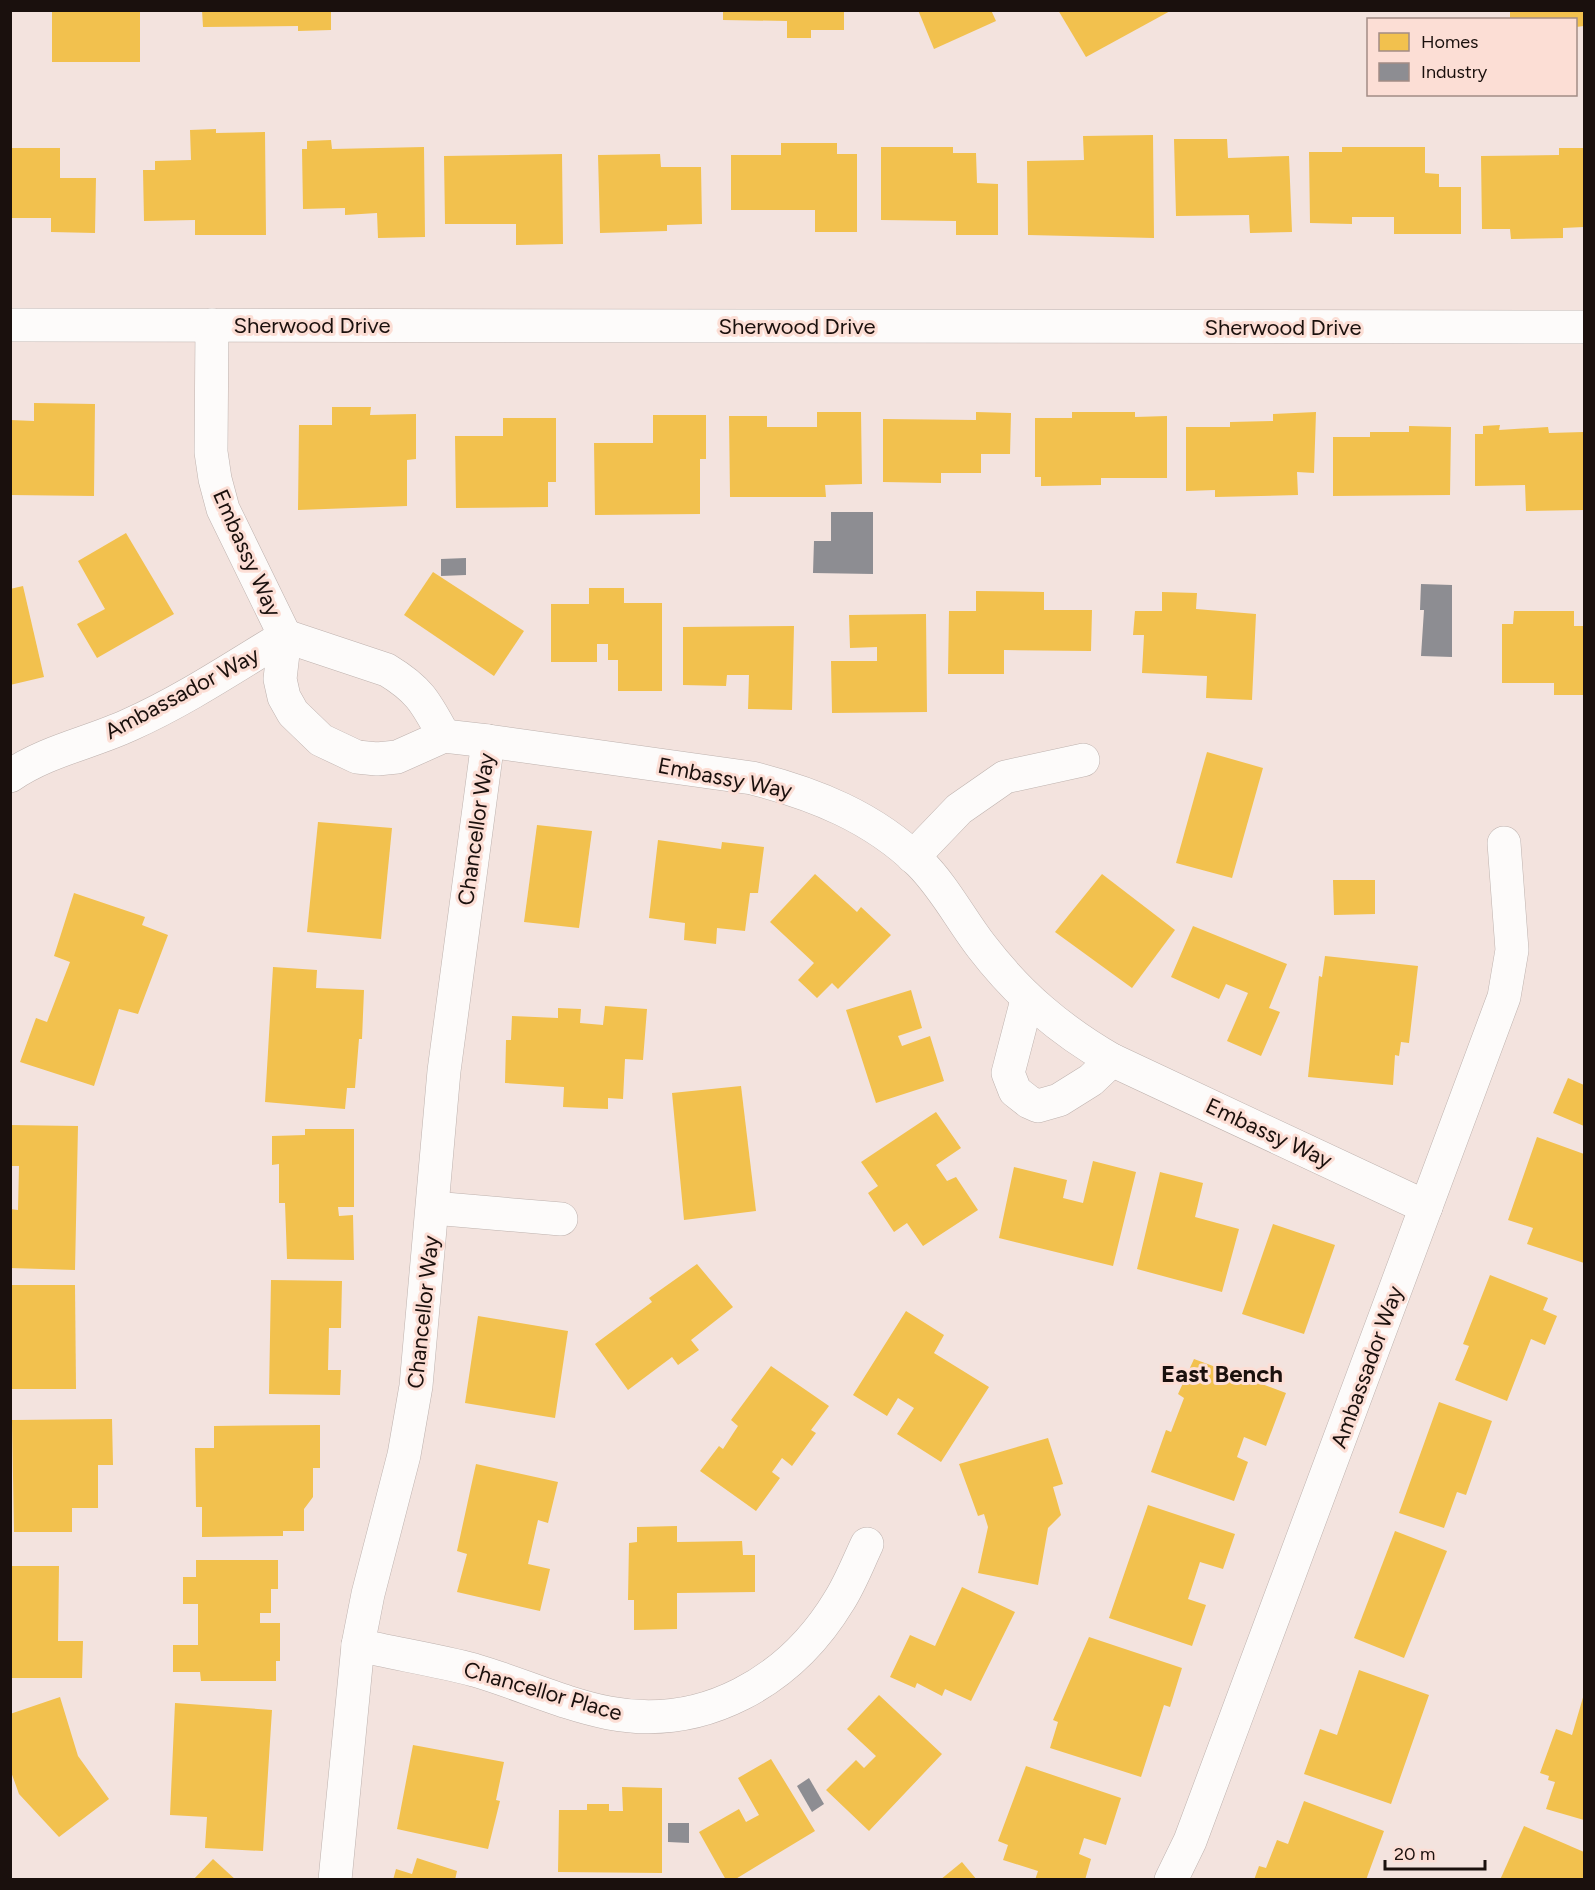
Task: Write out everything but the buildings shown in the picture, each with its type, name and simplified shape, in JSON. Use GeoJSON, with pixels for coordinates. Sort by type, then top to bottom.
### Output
{"type":"FeatureCollection","features":[{"type":"Feature","properties":{"kind":"street","name":"Sherwood Drive"},"geometry":{"type":"LineString","coordinates":[[10,325],[1584,327]]}},
{"type":"Feature","properties":{"kind":"street","name":"Embassy Way"},"geometry":{"type":"LineString","coordinates":[[212,325],[211,452],[215,479],[223,509],[285,636],[280,680],[284,697],[293,713],[321,740],[357,757],[377,759],[397,757],[444,736],[488,741],[752,778],[784,786],[838,806],[885,835],[913,856],[938,884],[982,947],[1027,1000],[1062,1029],[1112,1060],[1426,1207]]}},
{"type":"Feature","properties":{"kind":"street","name":"Embassy Way"},"geometry":{"type":"LineString","coordinates":[[285,636],[387,670],[424,700],[444,736]]}},
{"type":"Feature","properties":{"kind":"street","name":"Ambassador Way"},"geometry":{"type":"LineString","coordinates":[[11,775],[60,751],[131,724],[183,698],[285,636]]}},
{"type":"Feature","properties":{"kind":"street","name":"Chancellor Way"},"geometry":{"type":"LineString","coordinates":[[335,1880],[358,1645],[368,1594],[404,1455],[415,1396],[453,993],[488,741]]}},
{"type":"Feature","properties":{"kind":"street"},"geometry":{"type":"LineString","coordinates":[[913,856],[959,809],[1005,777],[1083,760]]}},
{"type":"Feature","properties":{"kind":"street","name":"Ambassador Way"},"geometry":{"type":"LineString","coordinates":[[1171,1880],[1190,1841],[1506,989],[1512,950],[1504,843]]}},
{"type":"Feature","properties":{"kind":"street"},"geometry":{"type":"LineString","coordinates":[[1027,1000],[1008,1073],[1015,1091],[1029,1102],[1038,1106],[1059,1101],[1091,1080],[1112,1060]]}},
{"type":"Feature","properties":{"kind":"street"},"geometry":{"type":"LineString","coordinates":[[433,1208],[561,1219]]}},
{"type":"Feature","properties":{"kind":"street","name":"Chancellor Place"},"geometry":{"type":"LineString","coordinates":[[358,1645],[472,1670],[609,1713],[670,1717],[700,1712],[735,1699],[753,1689],[792,1659],[840,1600],[867,1544]]}},
{"type":"Feature","properties":{"kind":"district","name":"East Bench"},"geometry":{"type":"Point","coordinates":[1222,1373]}}]}
